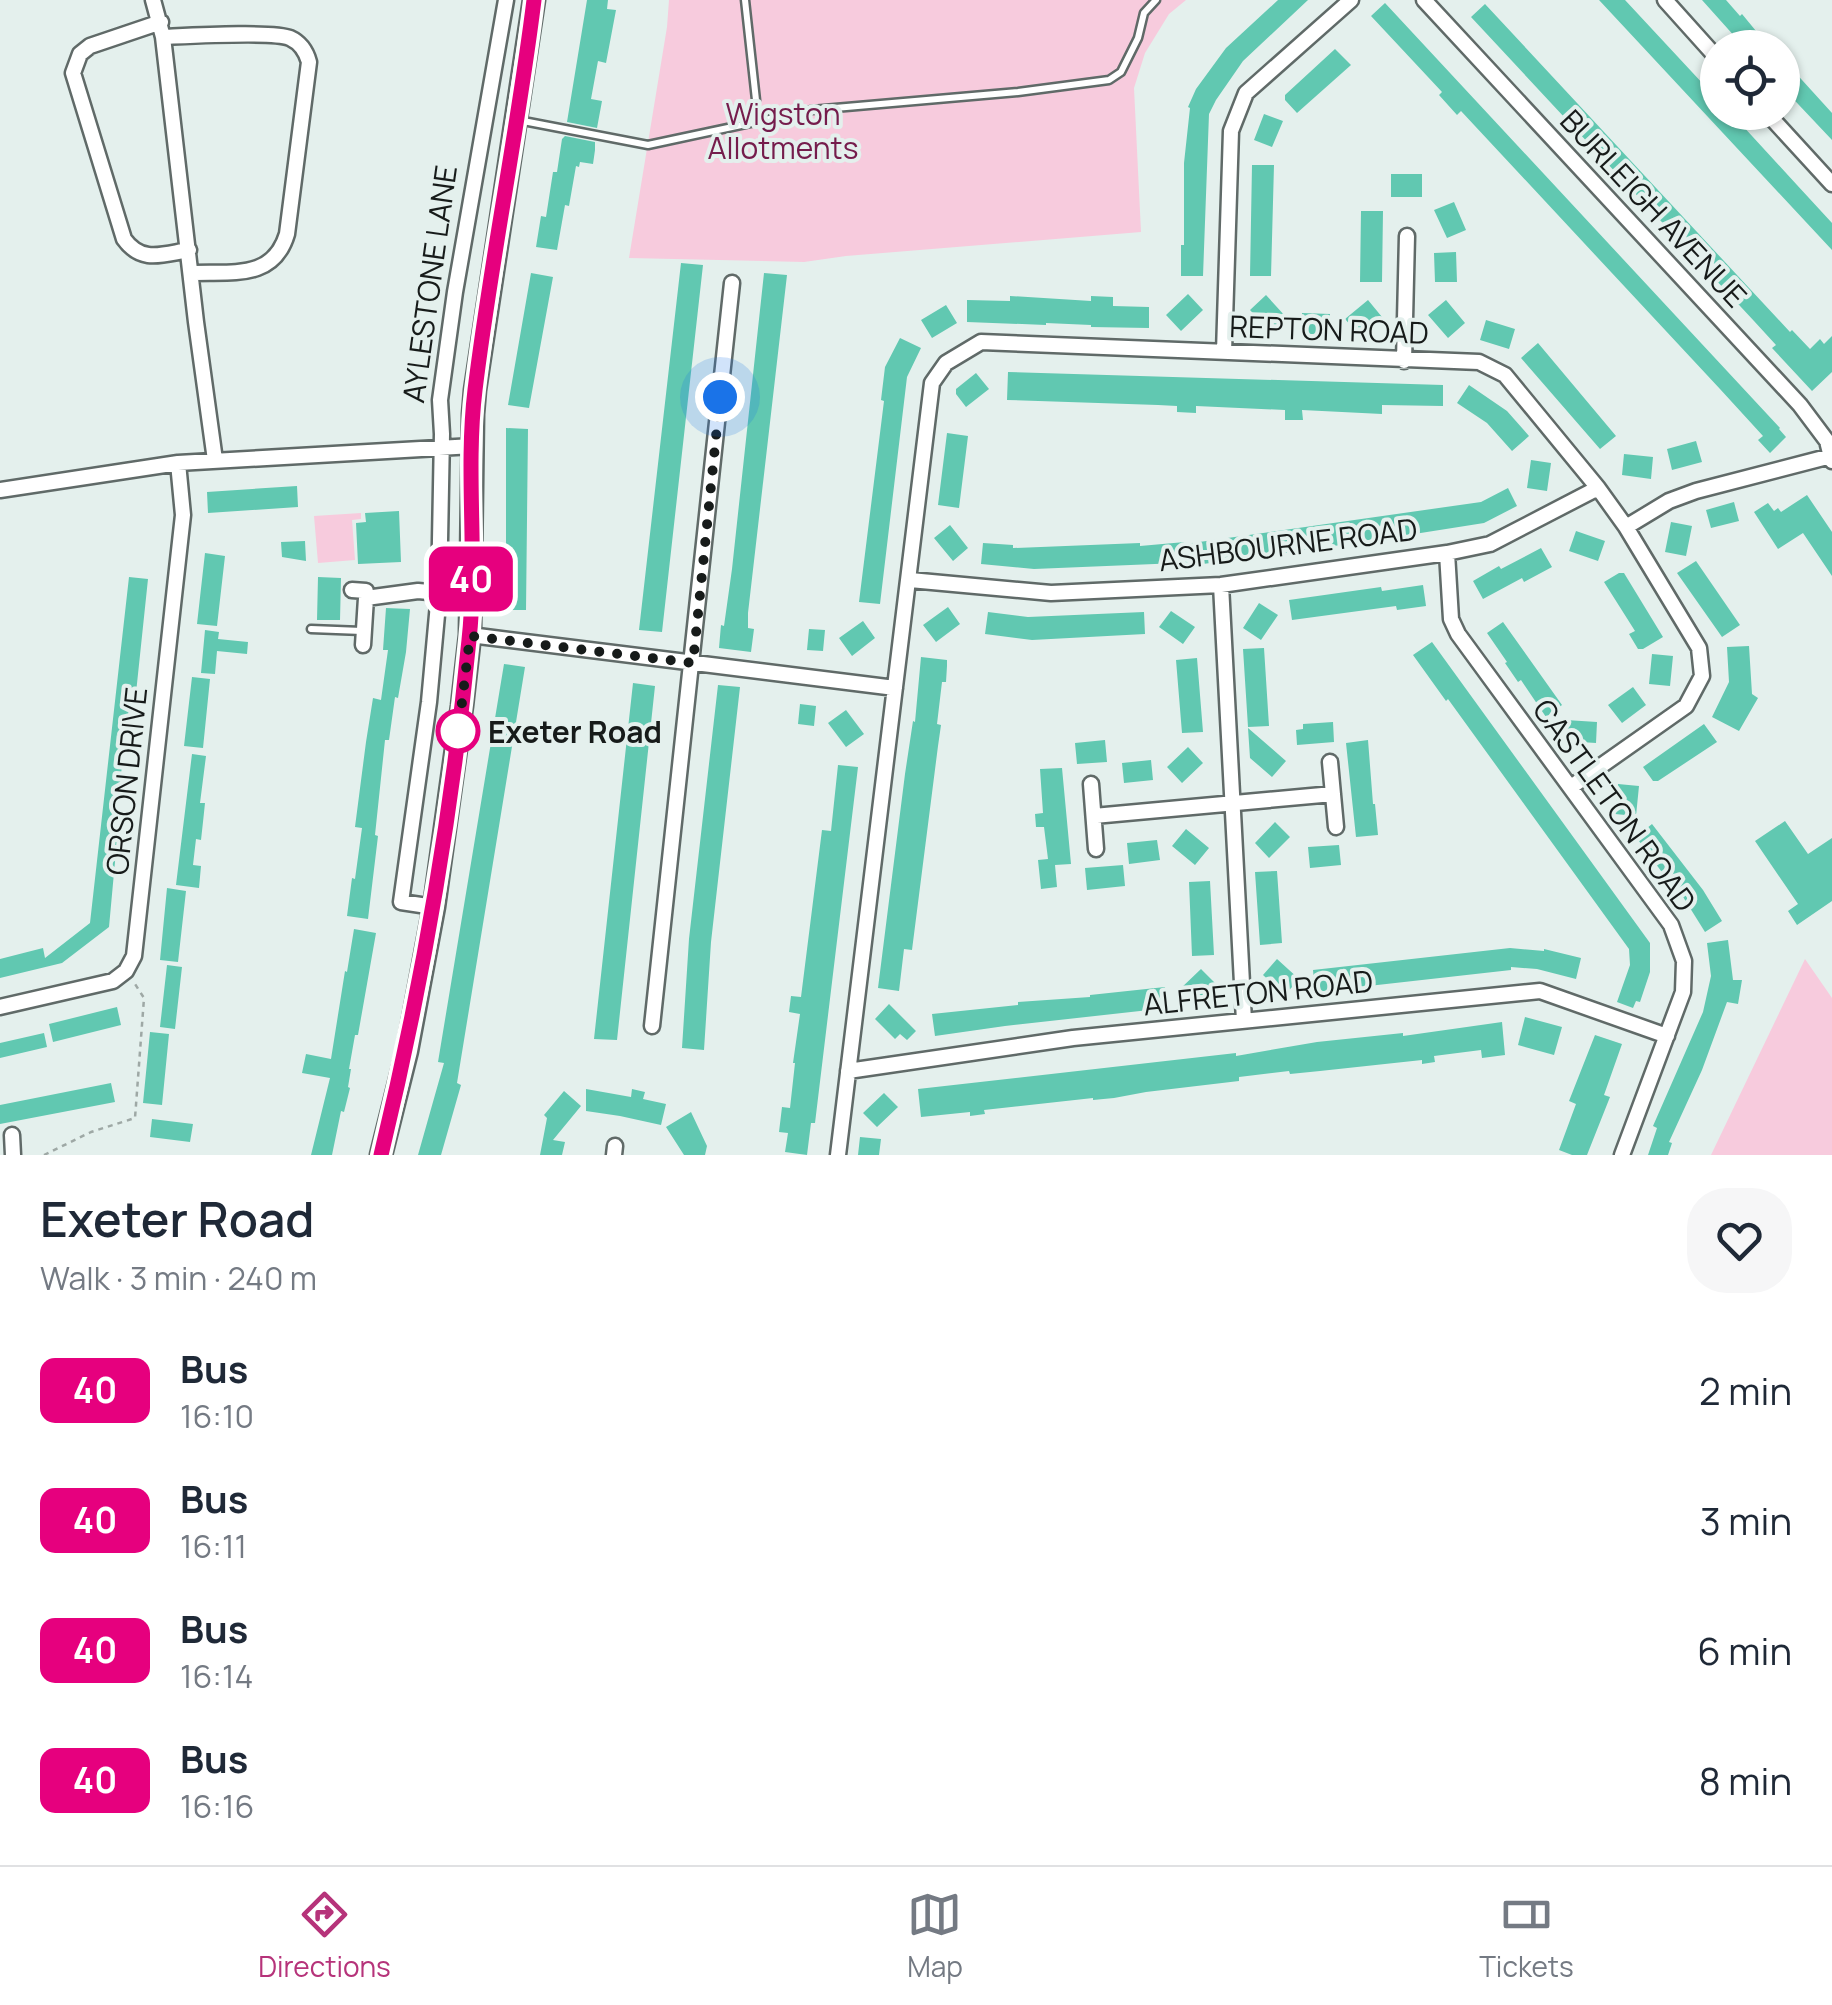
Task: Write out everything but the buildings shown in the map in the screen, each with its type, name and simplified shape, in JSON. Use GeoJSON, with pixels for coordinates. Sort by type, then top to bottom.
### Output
{"type":"FeatureCollection","features":[{"type":"Feature","properties":{"kind":"main road","name":"AYLESTONE LANE"},"geometry":{"type":"LineString","coordinates":[[381,1155],[407,1050],[434,907],[470,636],[475,390],[534,0]]}},
{"type":"Feature","properties":{"kind":"street"},"geometry":{"type":"LineString","coordinates":[[153,0],[162,30],[214,460]]}},
{"type":"Feature","properties":{"kind":"street","name":"AYLESTONE LANE"},"geometry":{"type":"LineString","coordinates":[[434,907],[401,902],[429,702],[439,592],[440,400],[506,0]]}},
{"type":"Feature","properties":{"kind":"street"},"geometry":{"type":"LineString","coordinates":[[1224,352],[1232,131],[1246,93],[1351,0]]}},
{"type":"Feature","properties":{"kind":"street","name":"BURLEIGH AVENUE"},"geometry":{"type":"LineString","coordinates":[[1424,0],[1800,405],[1830,448]]}},
{"type":"Feature","properties":{"kind":"street"},"geometry":{"type":"LineString","coordinates":[[1664,0],[1700,39]]}},
{"type":"Feature","properties":{"kind":"street"},"geometry":{"type":"LineString","coordinates":[[189,250],[150,256],[132,249],[124,239],[73,73],[80,54],[90,46],[162,30],[282,36],[301,46],[309,62],[284,245],[269,264],[258,269],[191,273]]}},
{"type":"Feature","properties":{"kind":"street"},"geometry":{"type":"LineString","coordinates":[[1782,130],[1832,184]]}},
{"type":"Feature","properties":{"kind":"street"},"geometry":{"type":"LineString","coordinates":[[1404,361],[1407,236]]}},
{"type":"Feature","properties":{"kind":"street"},"geometry":{"type":"LineString","coordinates":[[652,1026],[732,283]]}},
{"type":"Feature","properties":{"kind":"street","name":"REPTON ROAD"},"geometry":{"type":"LineString","coordinates":[[838,1155],[932,384],[946,362],[981,342],[1479,362],[1505,375],[1626,527],[1699,648],[1702,676],[1686,706],[1570,788]]}},
{"type":"Feature","properties":{"kind":"street"},"geometry":{"type":"LineString","coordinates":[[0,490],[178,463],[472,446]]}},
{"type":"Feature","properties":{"kind":"street"},"geometry":{"type":"LineString","coordinates":[[1626,527],[1696,491],[1830,448]]}},
{"type":"Feature","properties":{"kind":"street","name":"ORSON DRIVE"},"geometry":{"type":"LineString","coordinates":[[126,970],[134,956],[183,514],[178,463]]}},
{"type":"Feature","properties":{"kind":"street","name":"ASHBOURNE ROAD"},"geometry":{"type":"LineString","coordinates":[[910,580],[1050,592],[1222,585],[1490,544],[1598,488]]}},
{"type":"Feature","properties":{"kind":"street","name":"CASTLETON ROAD"},"geometry":{"type":"LineString","coordinates":[[1447,552],[1452,619],[1458,634],[1671,925],[1680,944],[1683,992],[1622,1155]]}},
{"type":"Feature","properties":{"kind":"street"},"geometry":{"type":"LineString","coordinates":[[1222,585],[1244,1021]]}},
{"type":"Feature","properties":{"kind":"street"},"geometry":{"type":"LineString","coordinates":[[363,638],[359,594],[439,592]]}},
{"type":"Feature","properties":{"kind":"street"},"geometry":{"type":"LineString","coordinates":[[470,636],[895,688]]}},
{"type":"Feature","properties":{"kind":"street"},"geometry":{"type":"LineString","coordinates":[[1330,762],[1336,827]]}},
{"type":"Feature","properties":{"kind":"street"},"geometry":{"type":"LineString","coordinates":[[1091,784],[1096,849]]}},
{"type":"Feature","properties":{"kind":"street"},"geometry":{"type":"LineString","coordinates":[[1094,816],[1333,794]]}},
{"type":"Feature","properties":{"kind":"street"},"geometry":{"type":"LineString","coordinates":[[0,1007],[113,980],[126,970]]}},
{"type":"Feature","properties":{"kind":"street","name":"ALFRETON ROAD"},"geometry":{"type":"LineString","coordinates":[[848,1071],[1073,1038],[1540,991],[1667,1036]]}},
{"type":"Feature","properties":{"kind":"street"},"geometry":{"type":"LineString","coordinates":[[12,1135],[13,1155]]}},
{"type":"Feature","properties":{"kind":"lane"},"geometry":{"type":"LineString","coordinates":[[745,0],[756,100],[748,123]]}},
{"type":"Feature","properties":{"kind":"lane"},"geometry":{"type":"LineString","coordinates":[[517,119],[648,145],[812,110],[1109,80],[1121,72],[1138,38],[1144,13],[1156,0]]}},
{"type":"Feature","properties":{"kind":"lane"},"geometry":{"type":"LineString","coordinates":[[310,629],[363,638]]}},
{"type":"Feature","properties":{"kind":"path"},"geometry":{"type":"LineString","coordinates":[[44,1155],[91,1132],[135,1118],[144,998],[126,970]]}},
{"type":"Feature","properties":{"kind":"green space","name":"Wigston Allotments"},"geometry":{"type":"Polygon","coordinates":[[[669,0],[1186,0],[1169,14],[1145,53],[1134,88],[1141,232],[804,262],[629,258],[669,0]]]}},
{"type":"Feature","properties":{"kind":"green space"},"geometry":{"type":"Polygon","coordinates":[[[361,513],[361,519],[352,520],[355,560],[318,563],[314,516],[361,513]]]}},
{"type":"Feature","properties":{"kind":"green space"},"geometry":{"type":"Polygon","coordinates":[[[1805,959],[1832,998],[1832,1155],[1711,1155],[1805,959]]]}},
{"type":"Feature","properties":{"kind":"bus line","name":"40"},"geometry":{"type":"LineString","coordinates":[[381,1155],[407,1050],[452,783],[470,636],[475,390],[534,0]]}},
{"type":"Feature","properties":{"kind":"place","name":"Exeter Road"},"geometry":{"type":"Point","coordinates":[458,731]}},
{"type":"Feature","properties":{"kind":"route"},"geometry":{"type":"LineString","coordinates":[[458,731],[457,744],[470,636],[693,663],[720,397]]}}]}
